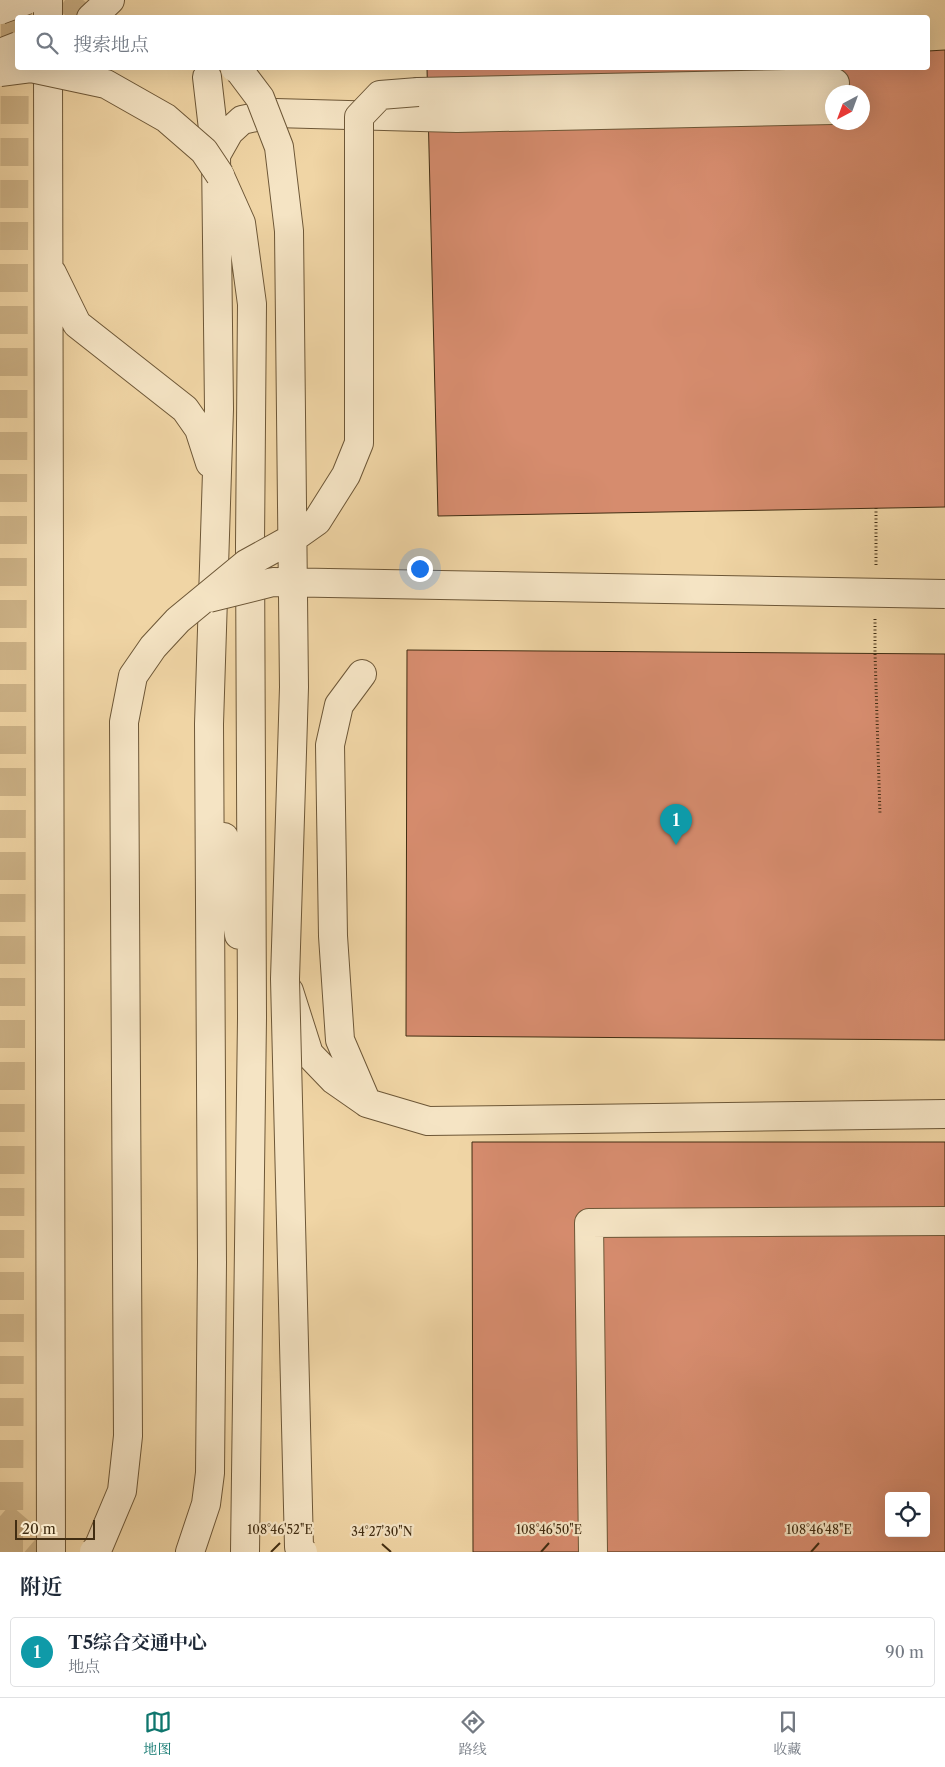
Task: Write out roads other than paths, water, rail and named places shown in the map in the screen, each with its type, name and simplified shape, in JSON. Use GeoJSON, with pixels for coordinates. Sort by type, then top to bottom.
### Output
{"type":"FeatureCollection","features":[{"type":"Feature","properties":{"kind":"street"},"geometry":{"type":"LineString","coordinates":[[0,10],[27,0]]}},
{"type":"Feature","properties":{"kind":"street"},"geometry":{"type":"LineString","coordinates":[[48,0],[48,15]]}},
{"type":"Feature","properties":{"kind":"street"},"geometry":{"type":"LineString","coordinates":[[94,15],[110,0]]}},
{"type":"Feature","properties":{"kind":"street"},"geometry":{"type":"LineString","coordinates":[[0,54],[15,47]]}},
{"type":"Feature","properties":{"kind":"street"},"geometry":{"type":"LineString","coordinates":[[0,72],[16,70]]}},
{"type":"Feature","properties":{"kind":"street"},"geometry":{"type":"LineString","coordinates":[[40,70],[106,84],[166,118],[204,151],[220,175],[241,223],[252,304],[250,544],[252,1018],[245,1552]]}},
{"type":"Feature","properties":{"kind":"street"},"geometry":{"type":"LineString","coordinates":[[48,70],[51,1552]]}},
{"type":"Feature","properties":{"kind":"street"},"geometry":{"type":"LineString","coordinates":[[239,70],[260,98],[279,147],[289,231],[294,687],[285,979],[299,1547],[303,1552]]}},
{"type":"Feature","properties":{"kind":"street"},"geometry":{"type":"LineString","coordinates":[[190,1552],[206,1504],[210,1473],[212,1262],[209,724],[219,410],[216,155],[207,77]]}},
{"type":"Feature","properties":{"kind":"street"},"geometry":{"type":"LineString","coordinates":[[94,1552],[98,1548],[122,1490],[128,1436],[124,722],[133,676],[153,646],[178,620],[246,564],[293,538],[317,521],[346,474],[359,443],[359,117],[380,95],[418,92],[835,83]]}},
{"type":"Feature","properties":{"kind":"street"},"geometry":{"type":"LineString","coordinates":[[216,155],[229,132],[242,120],[275,113],[457,118],[825,110]]}},
{"type":"Feature","properties":{"kind":"street"},"geometry":{"type":"LineString","coordinates":[[48,264],[76,324],[185,409],[199,429],[216,481]]}},
{"type":"Feature","properties":{"kind":"street"},"geometry":{"type":"LineString","coordinates":[[201,601],[273,582],[945,594]]}},
{"type":"Feature","properties":{"kind":"street"},"geometry":{"type":"LineString","coordinates":[[362,674],[339,704],[330,745],[333,936],[340,1040],[367,1103]]}},
{"type":"Feature","properties":{"kind":"street"},"geometry":{"type":"LineString","coordinates":[[209,724],[230,884],[252,1018]]}},
{"type":"Feature","properties":{"kind":"street"},"geometry":{"type":"LineString","coordinates":[[285,979],[309,1054],[334,1080],[367,1103],[428,1121],[945,1114]]}},
{"type":"Feature","properties":{"kind":"street"},"geometry":{"type":"LineString","coordinates":[[593,1552],[589,1223],[945,1221]]}},
{"type":"Feature","properties":{"kind":"tunnel"},"geometry":{"type":"LineString","coordinates":[[9,1552],[15,0]]}},
{"type":"Feature","properties":{"kind":"tunnel"},"geometry":{"type":"LineString","coordinates":[[71,15],[83,0]]}},
{"type":"Feature","properties":{"kind":"tunnel"},"geometry":{"type":"LineString","coordinates":[[1,1515],[44,1552]]}},
{"type":"Feature","properties":{"kind":"place","name":"T5综合交通中心"},"geometry":{"type":"Point","coordinates":[676,845]}}]}
